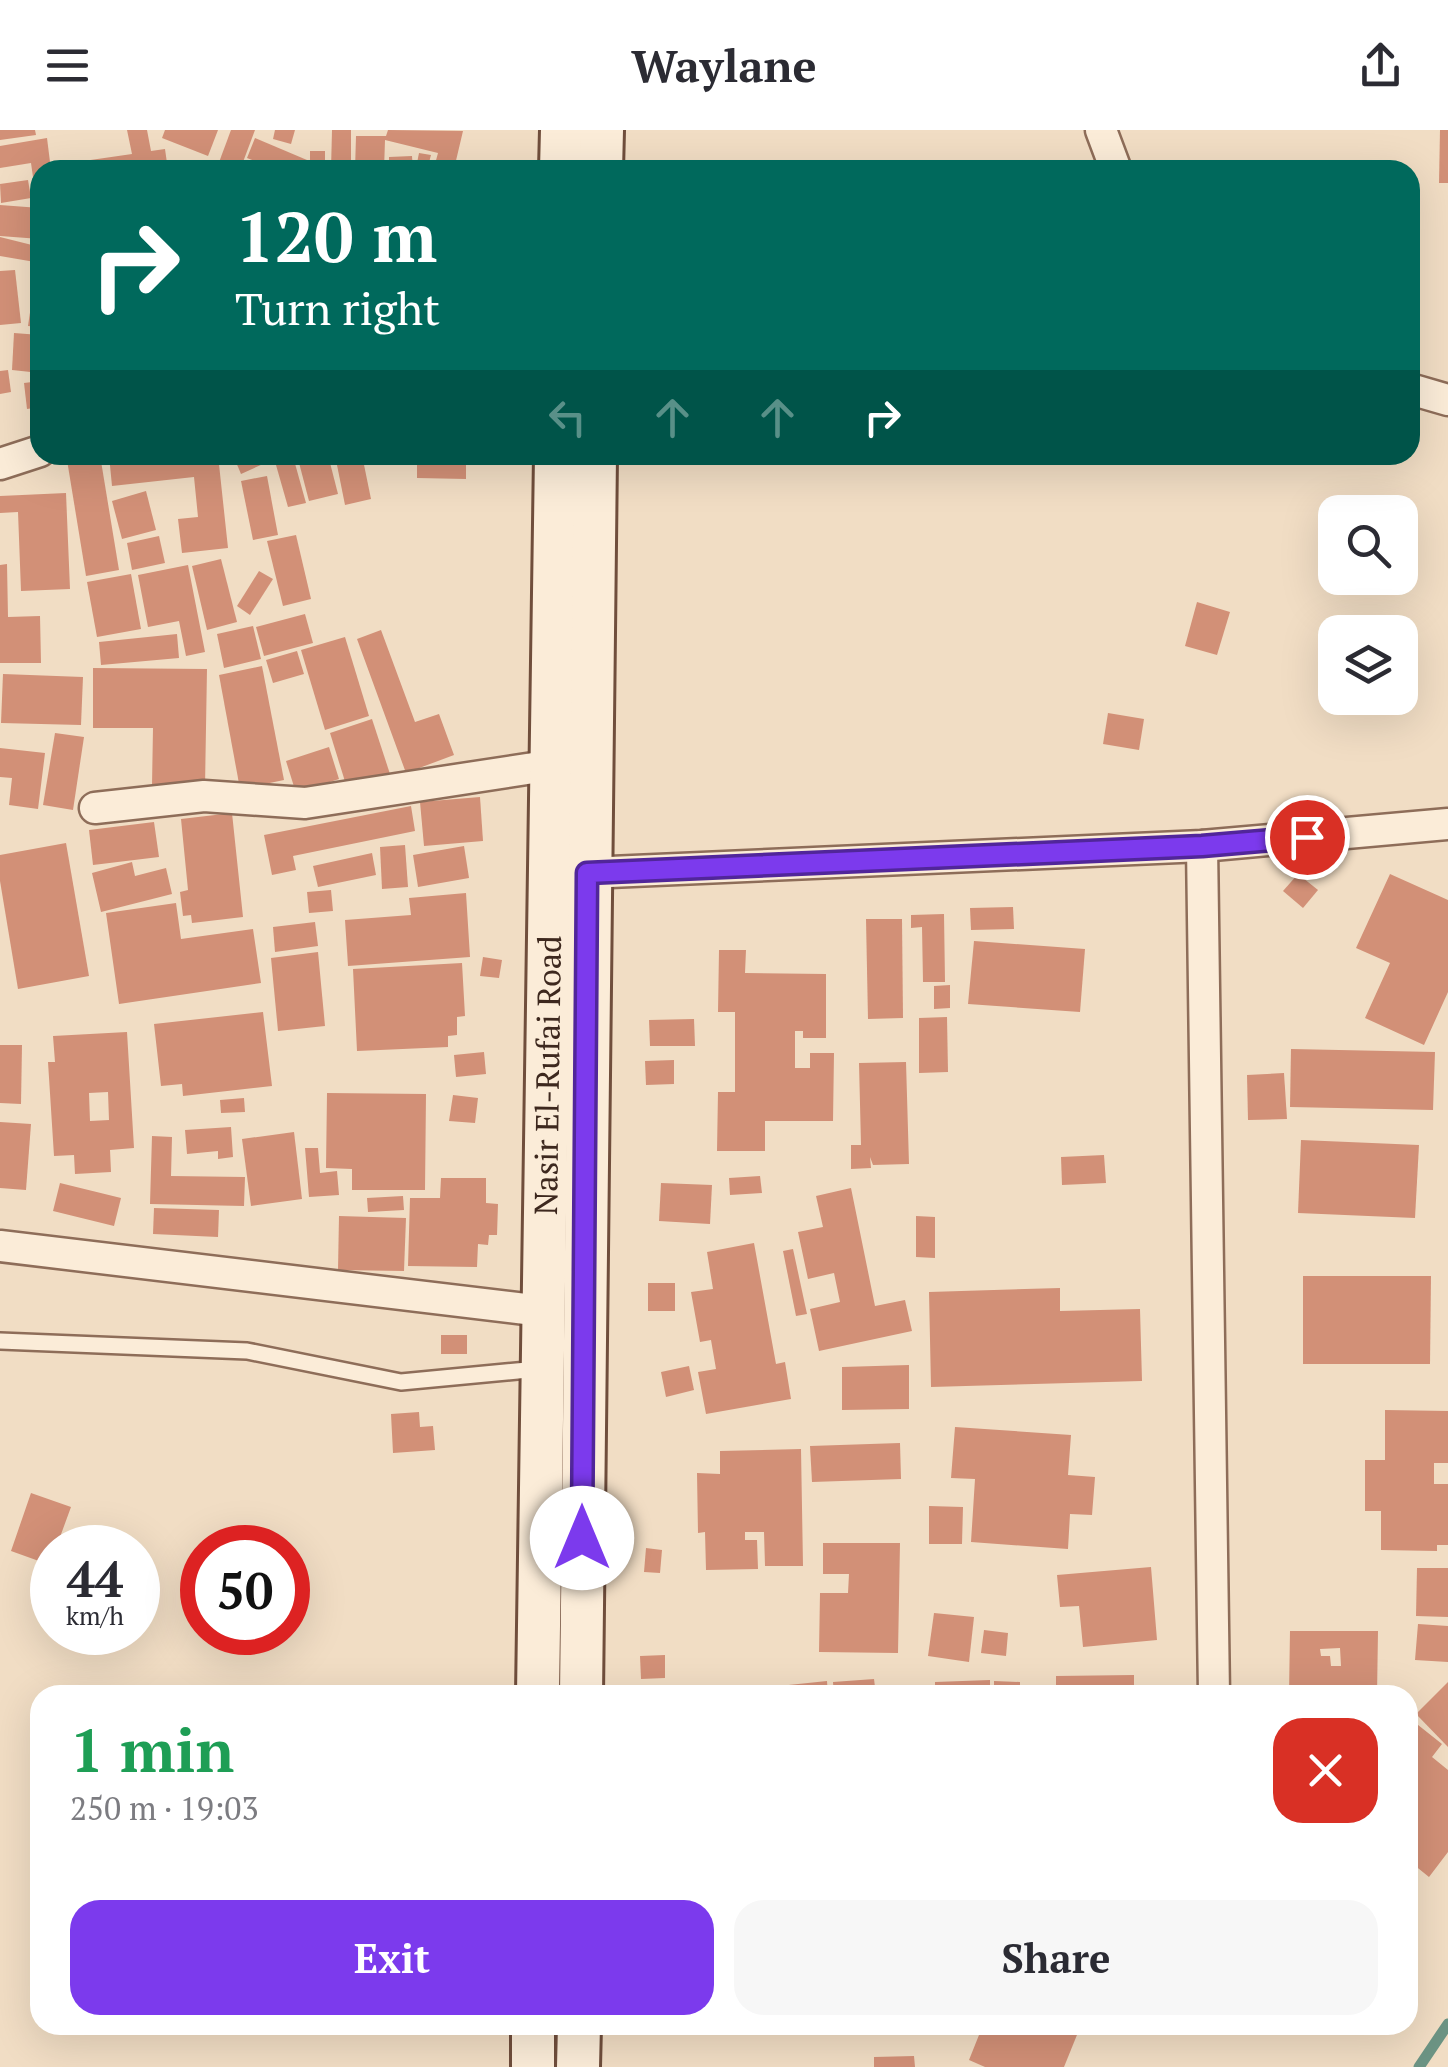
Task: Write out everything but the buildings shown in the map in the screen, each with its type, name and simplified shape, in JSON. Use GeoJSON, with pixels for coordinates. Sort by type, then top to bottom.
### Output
{"type":"FeatureCollection","features":[{"type":"Feature","properties":{"kind":"main road"},"geometry":{"type":"LineString","coordinates":[[561,160],[562,130]]}},
{"type":"Feature","properties":{"kind":"main road"},"geometry":{"type":"LineString","coordinates":[[601,160],[602,130]]}},
{"type":"Feature","properties":{"kind":"main road","name":"Nasir El-Rufai Road"},"geometry":{"type":"LineString","coordinates":[[538,1685],[556,465]]}},
{"type":"Feature","properties":{"kind":"main road","name":"Nasir El-Rufai Road"},"geometry":{"type":"LineString","coordinates":[[581,1685],[587,873],[595,465]]}},
{"type":"Feature","properties":{"kind":"main road"},"geometry":{"type":"LineString","coordinates":[[533,2067],[534,2035]]}},
{"type":"Feature","properties":{"kind":"main road"},"geometry":{"type":"LineString","coordinates":[[578,2035],[578,2067]]}},
{"type":"Feature","properties":{"kind":"street"},"geometry":{"type":"LineString","coordinates":[[1102,130],[1112,160]]}},
{"type":"Feature","properties":{"kind":"street"},"geometry":{"type":"LineString","coordinates":[[1420,392],[1448,400]]}},
{"type":"Feature","properties":{"kind":"street"},"geometry":{"type":"LineString","coordinates":[[0,464],[30,454]]}},
{"type":"Feature","properties":{"kind":"street"},"geometry":{"type":"LineString","coordinates":[[95,808],[204,796],[304,803],[552,765]]}},
{"type":"Feature","properties":{"kind":"street"},"geometry":{"type":"LineString","coordinates":[[587,873],[1202,846],[1448,824]]}},
{"type":"Feature","properties":{"kind":"street"},"geometry":{"type":"LineString","coordinates":[[1202,846],[1214,1685]]}},
{"type":"Feature","properties":{"kind":"street"},"geometry":{"type":"LineString","coordinates":[[0,1246],[542,1311]]}},
{"type":"Feature","properties":{"kind":"lane"},"geometry":{"type":"LineString","coordinates":[[0,1341],[247,1350],[401,1382],[542,1368]]}},
{"type":"Feature","properties":{"kind":"waterway"},"geometry":{"type":"LineString","coordinates":[[1419,2067],[1448,2024]]}},
{"type":"Feature","properties":{"kind":"route"},"geometry":{"type":"LineString","coordinates":[[582,1538],[587,873],[1202,846],[1307,837]]}}]}
